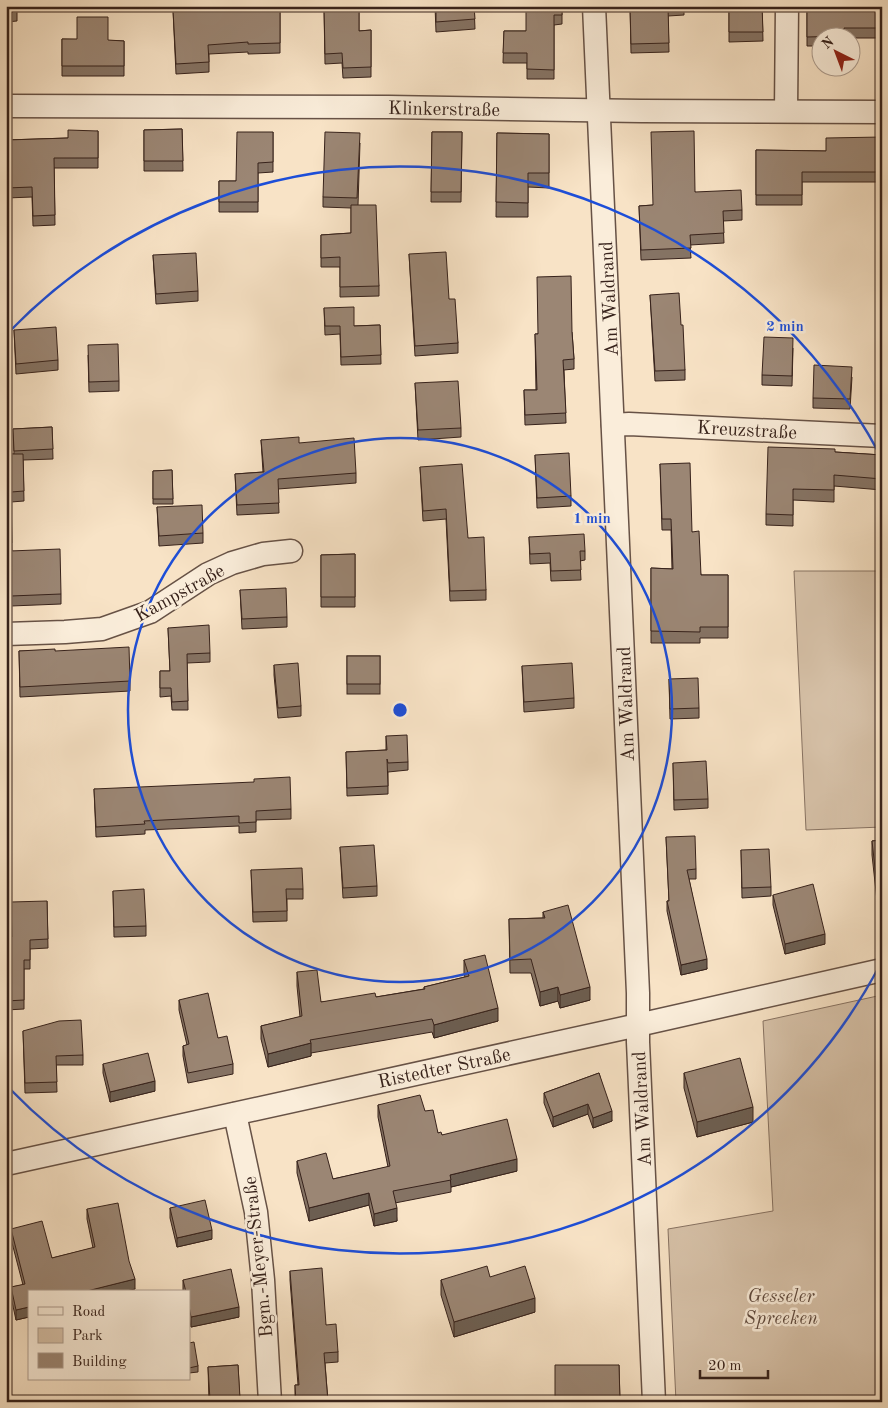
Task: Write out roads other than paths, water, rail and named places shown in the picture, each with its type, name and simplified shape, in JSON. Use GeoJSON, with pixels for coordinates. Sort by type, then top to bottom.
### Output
{"type":"FeatureCollection","features":[{"type":"Feature","properties":{"kind":"street","name":"Am Waldrand"},"geometry":{"type":"LineString","coordinates":[[594,6],[638,983],[638,1025],[654,1402]]}},
{"type":"Feature","properties":{"kind":"street"},"geometry":{"type":"LineString","coordinates":[[786,111],[787,6]]}},
{"type":"Feature","properties":{"kind":"street","name":"Klinkerstraße"},"geometry":{"type":"LineString","coordinates":[[6,106],[389,107],[882,112]]}},
{"type":"Feature","properties":{"kind":"street","name":"Kreuzstraße"},"geometry":{"type":"LineString","coordinates":[[613,425],[639,424],[882,436]]}},
{"type":"Feature","properties":{"kind":"street","name":"Kampstraße"},"geometry":{"type":"LineString","coordinates":[[6,634],[102,629],[150,612],[208,574],[232,563],[263,554],[291,551]]}},
{"type":"Feature","properties":{"kind":"street","name":"Ristedter Straße"},"geometry":{"type":"LineString","coordinates":[[6,1164],[882,970]]}},
{"type":"Feature","properties":{"kind":"street","name":"Bgm.-Meyer-Straße"},"geometry":{"type":"LineString","coordinates":[[235,1114],[256,1212],[263,1280],[270,1402]]}},
{"type":"Feature","properties":{"kind":"park label","name":"Gesseler Spreeken"},"geometry":{"type":"Point","coordinates":[781,1306]}}]}
